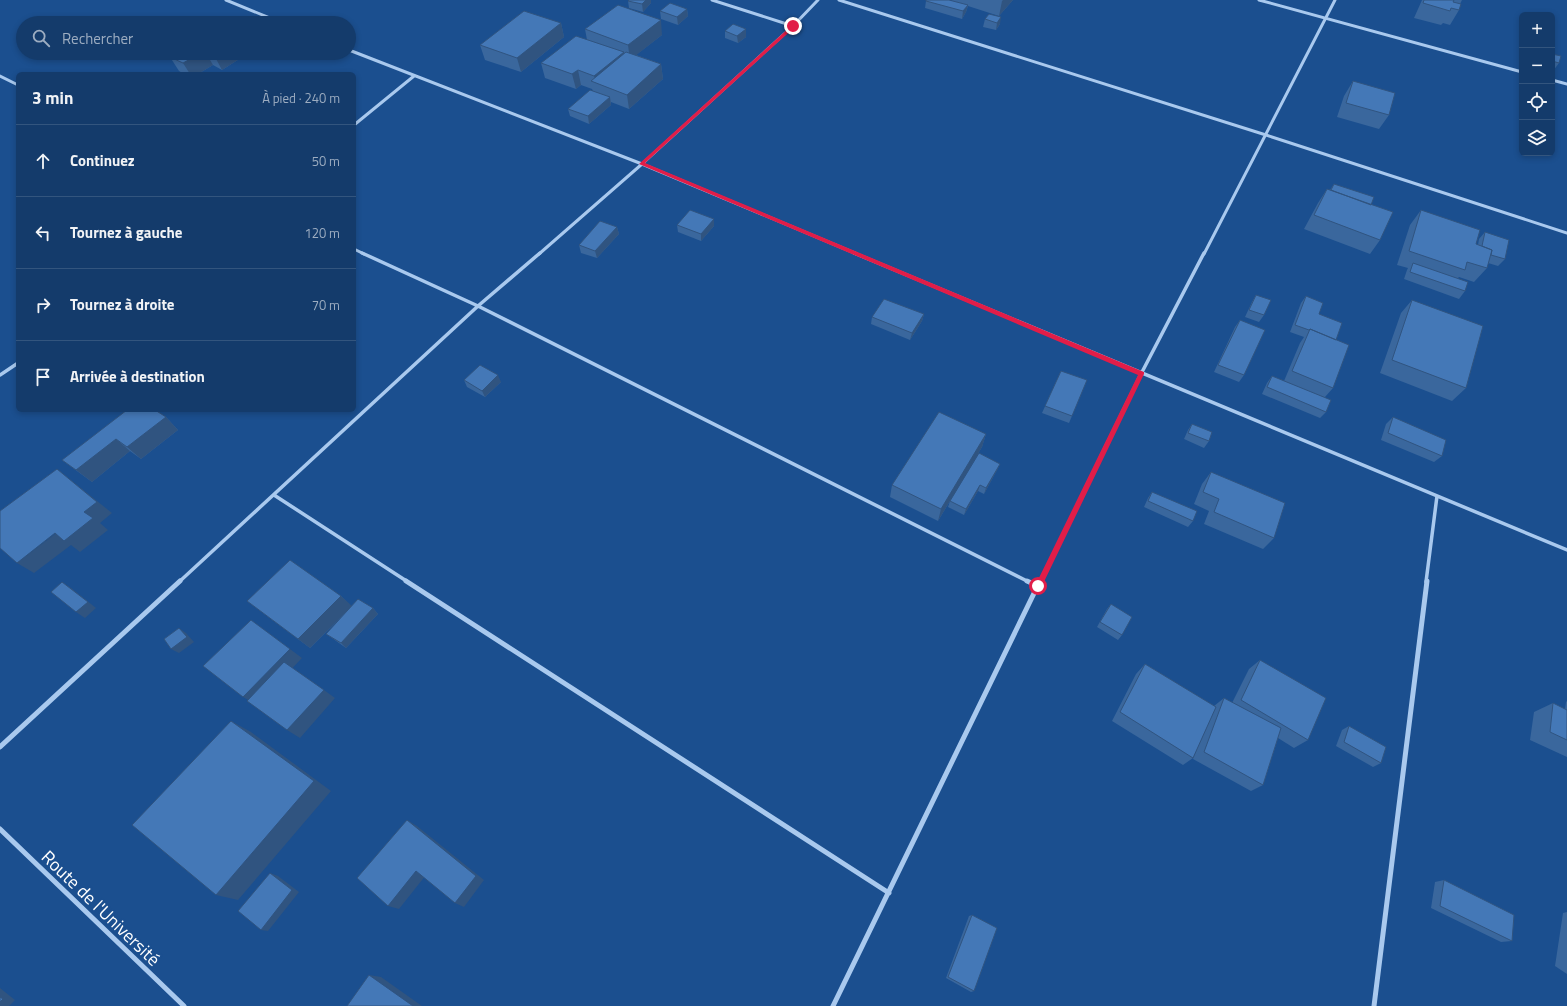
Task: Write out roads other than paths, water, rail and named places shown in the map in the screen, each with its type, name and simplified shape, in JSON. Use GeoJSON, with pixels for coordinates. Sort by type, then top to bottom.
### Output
{"type":"FeatureCollection","features":[{"type":"Feature","properties":{"kind":"street"},"geometry":{"type":"LineString","coordinates":[[226,0],[265,16]]}},
{"type":"Feature","properties":{"kind":"street"},"geometry":{"type":"LineString","coordinates":[[712,0],[793,26]]}},
{"type":"Feature","properties":{"kind":"street"},"geometry":{"type":"LineString","coordinates":[[0,747],[478,306],[642,164],[793,26],[818,0]]}},
{"type":"Feature","properties":{"kind":"street"},"geometry":{"type":"LineString","coordinates":[[839,0],[1266,135],[1567,233]]}},
{"type":"Feature","properties":{"kind":"street"},"geometry":{"type":"LineString","coordinates":[[1259,0],[1519,71]]}},
{"type":"Feature","properties":{"kind":"street"},"geometry":{"type":"LineString","coordinates":[[833,1006],[1142,374],[1335,0]]}},
{"type":"Feature","properties":{"kind":"street"},"geometry":{"type":"LineString","coordinates":[[356,53],[642,164],[1142,374],[1567,550]]}},
{"type":"Feature","properties":{"kind":"street"},"geometry":{"type":"LineString","coordinates":[[0,76],[16,84]]}},
{"type":"Feature","properties":{"kind":"street"},"geometry":{"type":"LineString","coordinates":[[356,123],[414,76]]}},
{"type":"Feature","properties":{"kind":"street"},"geometry":{"type":"LineString","coordinates":[[1555,81],[1567,84]]}},
{"type":"Feature","properties":{"kind":"street"},"geometry":{"type":"LineString","coordinates":[[356,250],[478,306],[1038,586]]}},
{"type":"Feature","properties":{"kind":"street"},"geometry":{"type":"LineString","coordinates":[[0,375],[16,364]]}},
{"type":"Feature","properties":{"kind":"street"},"geometry":{"type":"LineString","coordinates":[[274,495],[889,892]]}},
{"type":"Feature","properties":{"kind":"street"},"geometry":{"type":"LineString","coordinates":[[1374,1006],[1436,496]]}},
{"type":"Feature","properties":{"kind":"street","name":"Route de l'Université"},"geometry":{"type":"LineString","coordinates":[[0,829],[184,1006]]}}]}
